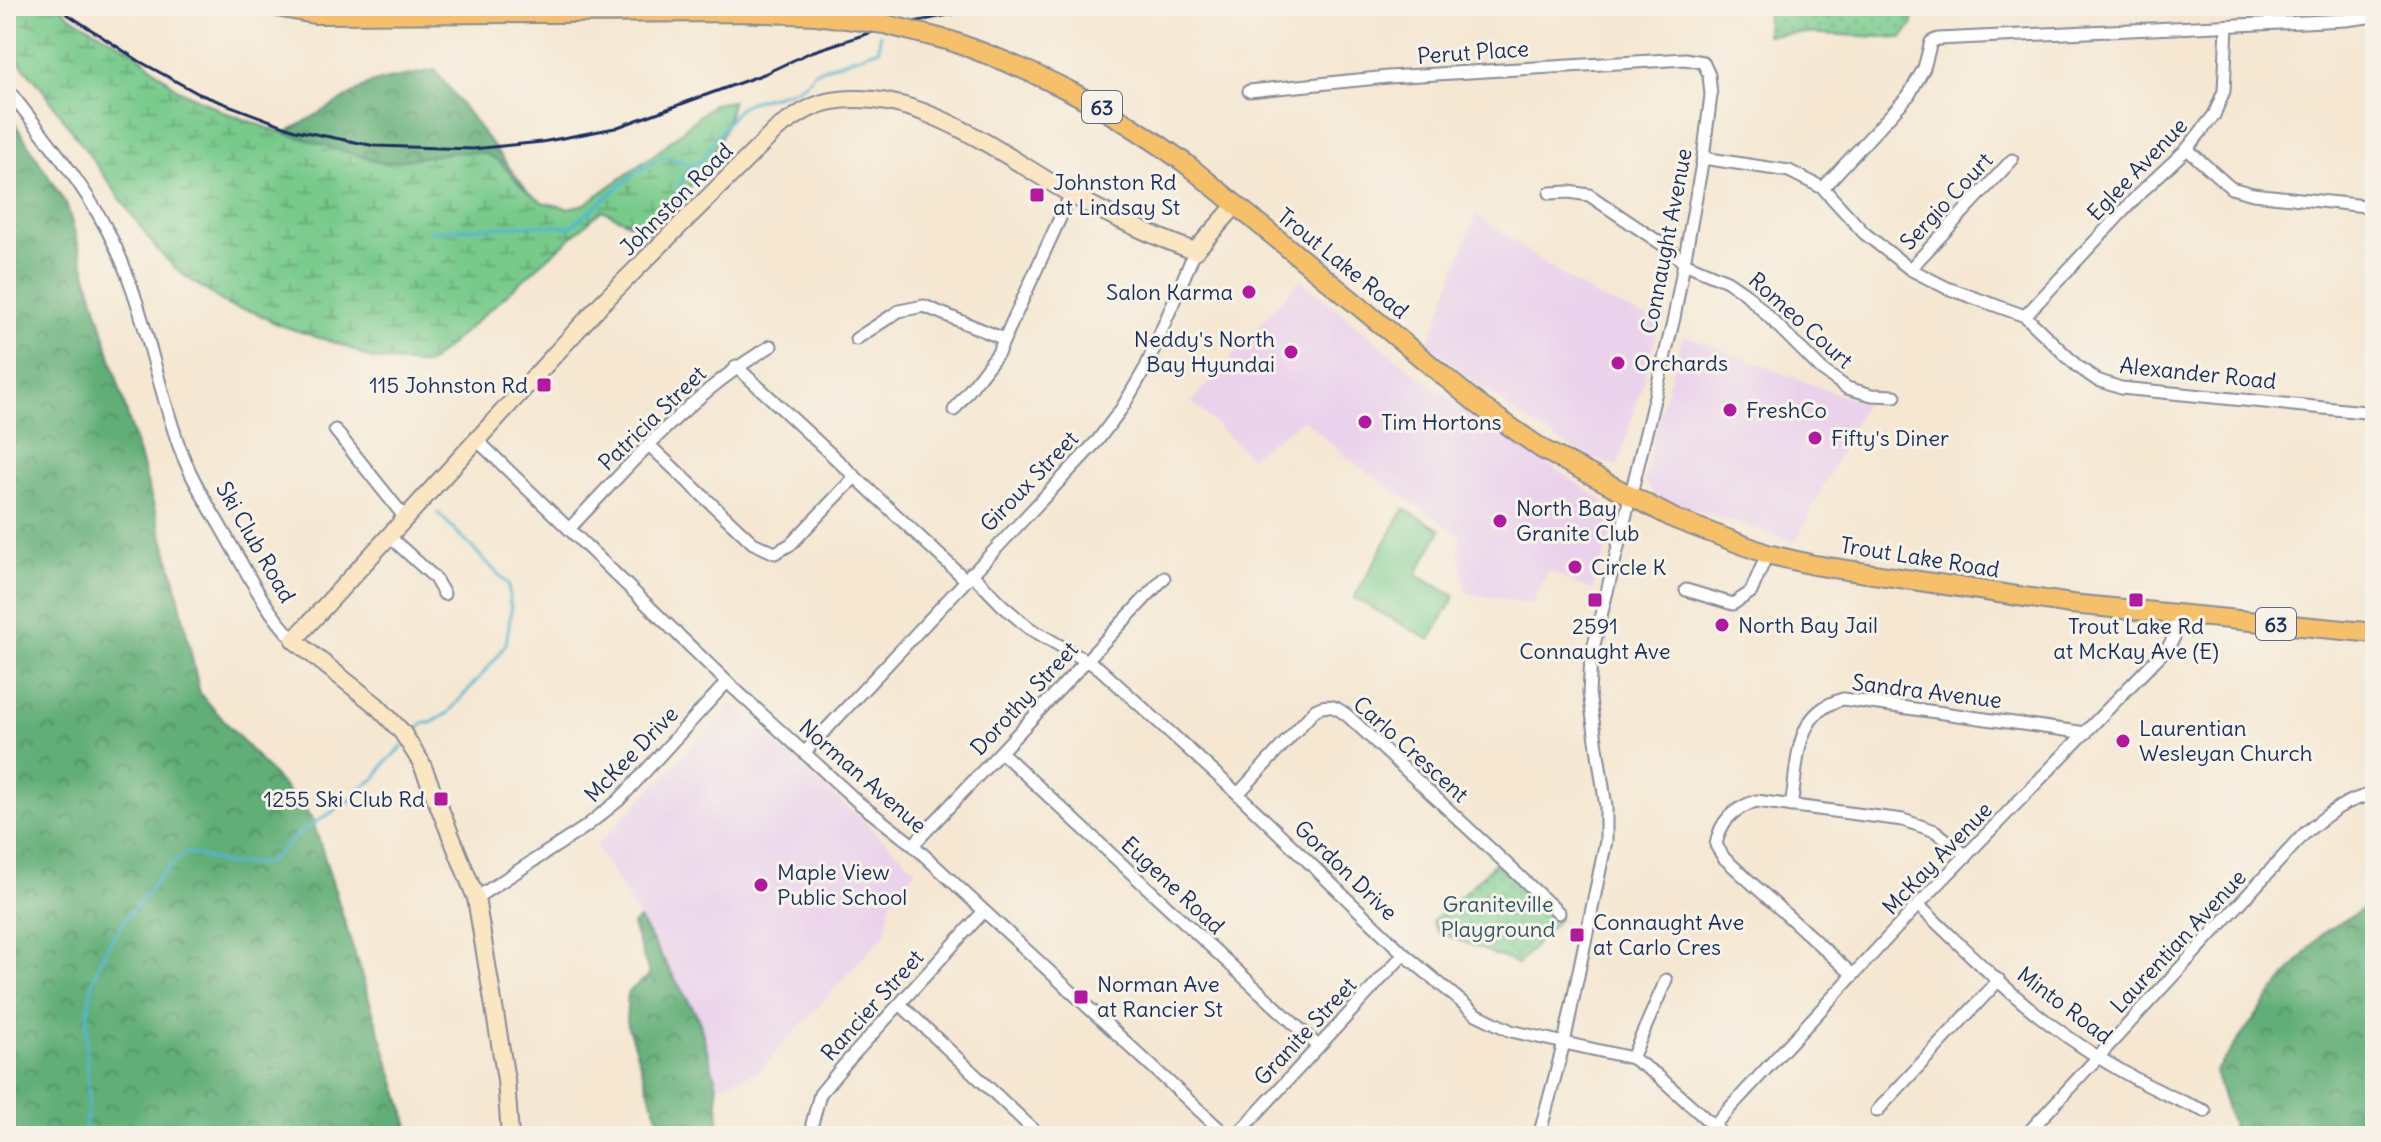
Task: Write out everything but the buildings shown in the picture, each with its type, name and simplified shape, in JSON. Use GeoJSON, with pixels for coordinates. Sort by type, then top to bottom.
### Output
{"type":"FeatureCollection","features":[{"type":"Feature","properties":{"kind":"main road","name":"Trout Lake Road"},"geometry":{"type":"LineString","coordinates":[[272,6],[314,14],[600,9],[816,15],[884,24],[951,41],[1011,62],[1079,94],[1140,130],[1185,163],[1479,405],[1542,449],[1675,519],[1767,554],[1814,565],[2071,604],[2375,633]]}},
{"type":"Feature","properties":{"kind":"street"},"geometry":{"type":"LineString","coordinates":[[709,6],[737,12]]}},
{"type":"Feature","properties":{"kind":"street"},"geometry":{"type":"LineString","coordinates":[[1823,188],[1909,95],[1924,68],[1931,42],[1938,39],[2375,16]]}},
{"type":"Feature","properties":{"kind":"street","name":"Eglee Avenue"},"geometry":{"type":"LineString","coordinates":[[2025,316],[2140,193],[2187,149],[2214,115],[2224,91],[2227,26]]}},
{"type":"Feature","properties":{"kind":"street","name":"Perut Place"},"geometry":{"type":"LineString","coordinates":[[1249,91],[1388,77],[1700,60]]}},
{"type":"Feature","properties":{"kind":"street","name":"Connaught Avenue"},"geometry":{"type":"LineString","coordinates":[[1539,1136],[1564,1043],[1606,841],[1606,807],[1589,693],[1591,657],[1674,318],[1703,158],[1711,95],[1709,75],[1700,60]]}},
{"type":"Feature","properties":{"kind":"street","name":"Ski Club Road"},"geometry":{"type":"LineString","coordinates":[[6,87],[70,172],[117,248],[179,446],[194,481],[261,598],[276,621],[294,640],[376,705],[402,732],[421,762],[476,898],[506,1080],[510,1136]]}},
{"type":"Feature","properties":{"kind":"street","name":"Johnston Road"},"geometry":{"type":"LineString","coordinates":[[294,640],[601,304],[778,128],[803,111],[829,101],[856,98],[909,108],[960,129],[1071,194],[1195,251]]}},
{"type":"Feature","properties":{"kind":"street"},"geometry":{"type":"LineString","coordinates":[[2187,149],[2231,188],[2253,194],[2375,207]]}},
{"type":"Feature","properties":{"kind":"street","name":"Alexander Road"},"geometry":{"type":"LineString","coordinates":[[1703,158],[1789,171],[1823,188],[1864,233],[1910,269],[1947,288],[2025,316],[2077,366],[2097,380],[2121,388],[2375,413]]}},
{"type":"Feature","properties":{"kind":"street","name":"Sergio Court"},"geometry":{"type":"LineString","coordinates":[[1910,269],[2012,160]]}},
{"type":"Feature","properties":{"kind":"street","name":"Romeo Court"},"geometry":{"type":"LineString","coordinates":[[1550,193],[1589,195],[1672,251],[1684,263],[1727,281],[1746,294],[1822,370],[1847,388],[1872,395],[1895,396]]}},
{"type":"Feature","properties":{"kind":"street"},"geometry":{"type":"LineString","coordinates":[[954,410],[998,353],[1071,194]]}},
{"type":"Feature","properties":{"kind":"street","name":"Giroux Street"},"geometry":{"type":"LineString","coordinates":[[805,752],[1098,440],[1122,408],[1146,367],[1195,251],[1235,206]]}},
{"type":"Feature","properties":{"kind":"street"},"geometry":{"type":"LineString","coordinates":[[856,339],[899,311],[924,306],[1004,339]]}},
{"type":"Feature","properties":{"kind":"street","name":"Patricia Street"},"geometry":{"type":"LineString","coordinates":[[569,529],[687,406],[736,366],[771,346]]}},
{"type":"Feature","properties":{"kind":"street","name":"Gordon Drive"},"geometry":{"type":"LineString","coordinates":[[736,366],[854,478],[1029,628],[1099,668],[1238,794],[1404,954],[1460,1002],[1493,1024],[1632,1058],[1657,1075],[1725,1136]]}},
{"type":"Feature","properties":{"kind":"street"},"geometry":{"type":"LineString","coordinates":[[335,430],[406,519]]}},
{"type":"Feature","properties":{"kind":"street","name":"Norman Avenue"},"geometry":{"type":"LineString","coordinates":[[478,441],[727,682],[859,803],[913,845],[1227,1136]]}},
{"type":"Feature","properties":{"kind":"street"},"geometry":{"type":"LineString","coordinates":[[649,445],[753,543],[775,553],[791,544],[854,478]]}},
{"type":"Feature","properties":{"kind":"street"},"geometry":{"type":"LineString","coordinates":[[390,537],[434,577],[444,594]]}},
{"type":"Feature","properties":{"kind":"street"},"geometry":{"type":"LineString","coordinates":[[1686,590],[1733,604],[1751,592],[1767,554]]}},
{"type":"Feature","properties":{"kind":"street","name":"Dorothy Street"},"geometry":{"type":"LineString","coordinates":[[913,845],[1164,578]]}},
{"type":"Feature","properties":{"kind":"street","name":"McKay Avenue"},"geometry":{"type":"LineString","coordinates":[[1714,1125],[1918,905],[2169,646],[2174,637],[2177,615]]}},
{"type":"Feature","properties":{"kind":"street","name":"McKee Drive"},"geometry":{"type":"LineString","coordinates":[[476,898],[584,828],[619,800],[727,682]]}},
{"type":"Feature","properties":{"kind":"street","name":"Sandra Avenue"},"geometry":{"type":"LineString","coordinates":[[1791,806],[1801,739],[1807,724],[1816,712],[1829,703],[1843,699],[2086,733]]}},
{"type":"Feature","properties":{"kind":"street","name":"Carlo Crescent"},"geometry":{"type":"LineString","coordinates":[[1238,794],[1315,710],[1331,706],[1349,717],[1559,913]]}},
{"type":"Feature","properties":{"kind":"street","name":"Eugene Road"},"geometry":{"type":"LineString","coordinates":[[1001,752],[1318,1046]]}},
{"type":"Feature","properties":{"kind":"street","name":"Laurentian Avenue"},"geometry":{"type":"LineString","coordinates":[[2025,1136],[2305,833],[2335,807],[2375,794]]}},
{"type":"Feature","properties":{"kind":"street"},"geometry":{"type":"LineString","coordinates":[[1853,975],[1724,858],[1716,845],[1719,830],[1728,816],[1756,801],[1903,820],[1935,831],[1967,856]]}},
{"type":"Feature","properties":{"kind":"street","name":"Minto Road"},"geometry":{"type":"LineString","coordinates":[[1918,905],[2049,1024],[2159,1093],[2205,1111]]}},
{"type":"Feature","properties":{"kind":"street","name":"Rancier Street"},"geometry":{"type":"LineString","coordinates":[[813,1136],[812,1124],[820,1094],[984,911]]}},
{"type":"Feature","properties":{"kind":"street","name":"Granite Street"},"geometry":{"type":"LineString","coordinates":[[1236,1136],[1404,954]]}},
{"type":"Feature","properties":{"kind":"street"},"geometry":{"type":"LineString","coordinates":[[1632,1058],[1666,980]]}},
{"type":"Feature","properties":{"kind":"street"},"geometry":{"type":"LineString","coordinates":[[1877,1111],[1999,980]]}},
{"type":"Feature","properties":{"kind":"street"},"geometry":{"type":"LineString","coordinates":[[900,1004],[1040,1136]]}},
{"type":"Feature","properties":{"kind":"shaded area"},"geometry":{"type":"Polygon","coordinates":[[[1476,214],[1550,268],[1601,299],[1660,322],[1618,467],[1576,451],[1518,415],[1428,345],[1476,214]]]}},
{"type":"Feature","properties":{"kind":"shaded area"},"geometry":{"type":"Polygon","coordinates":[[[1300,279],[1417,375],[1603,501],[1613,529],[1592,591],[1548,570],[1532,604],[1467,593],[1458,549],[1461,536],[1348,459],[1304,419],[1250,457],[1192,402],[1300,279]]]}},
{"type":"Feature","properties":{"kind":"shaded area"},"geometry":{"type":"Polygon","coordinates":[[[1683,335],[1864,404],[1796,542],[1657,498],[1645,482],[1655,430],[1683,335]]]}},
{"type":"Feature","properties":{"kind":"shaded area","name":"Maple View Public School"},"geometry":{"type":"Polygon","coordinates":[[[733,704],[916,869],[891,901],[885,934],[759,1071],[717,1086],[698,1017],[596,846],[733,704]]]}},
{"type":"Feature","properties":{"kind":"green space"},"geometry":{"type":"Polygon","coordinates":[[[6,6],[59,6],[70,16],[135,52],[176,88],[224,112],[265,127],[383,163],[456,152],[484,153],[499,161],[522,187],[542,202],[568,208],[585,204],[659,151],[713,104],[732,101],[720,139],[701,173],[649,233],[602,210],[427,365],[371,359],[347,347],[277,324],[254,312],[229,306],[182,274],[158,251],[40,86],[6,47],[6,6]]]}},
{"type":"Feature","properties":{"kind":"green space"},"geometry":{"type":"Polygon","coordinates":[[[1767,6],[1912,6],[1913,24],[1902,38],[1800,33],[1767,35],[1767,6]]]}},
{"type":"Feature","properties":{"kind":"green space"},"geometry":{"type":"Polygon","coordinates":[[[435,70],[532,197],[258,149],[373,82],[435,70]]]}},
{"type":"Feature","properties":{"kind":"green space"},"geometry":{"type":"Polygon","coordinates":[[[6,109],[67,206],[174,576],[200,694],[312,818],[412,1136],[6,1136],[6,109]]]}},
{"type":"Feature","properties":{"kind":"green space"},"geometry":{"type":"Polygon","coordinates":[[[1404,509],[1441,530],[1416,575],[1455,596],[1430,640],[1354,598],[1404,509]]]}},
{"type":"Feature","properties":{"kind":"green space","name":"Graniteville Playground"},"geometry":{"type":"Polygon","coordinates":[[[1495,863],[1559,919],[1518,964],[1438,932],[1432,921],[1495,863]]]}},
{"type":"Feature","properties":{"kind":"green space"},"geometry":{"type":"Polygon","coordinates":[[[2375,902],[2375,1136],[2225,1136],[2232,1126],[2215,1072],[2281,982],[2323,933],[2375,902]]]}},
{"type":"Feature","properties":{"kind":"green space"},"geometry":{"type":"Polygon","coordinates":[[[639,919],[698,1017],[717,1086],[719,1120],[695,1136],[664,1136],[626,1021],[628,992],[650,975],[632,925],[639,919]]]}},
{"type":"Feature","properties":{"kind":"waterway"},"geometry":{"type":"LineString","coordinates":[[669,225],[666,206],[677,192],[685,173],[701,160],[742,107],[803,85],[814,72],[879,49],[880,34]]}},
{"type":"Feature","properties":{"kind":"waterway"},"geometry":{"type":"LineString","coordinates":[[660,158],[690,164]]}},
{"type":"Feature","properties":{"kind":"waterway"},"geometry":{"type":"LineString","coordinates":[[430,231],[534,225],[570,227],[656,160]]}},
{"type":"Feature","properties":{"kind":"waterway"},"geometry":{"type":"LineString","coordinates":[[413,735],[423,723],[431,723],[448,713],[498,656],[506,644],[511,612],[508,584],[438,513]]}},
{"type":"Feature","properties":{"kind":"waterway"},"geometry":{"type":"LineString","coordinates":[[82,1136],[88,1101],[86,1044],[93,983],[106,950],[137,904],[187,852],[227,864],[268,863],[302,831],[354,798],[359,789],[376,778],[385,763],[402,747]]}},
{"type":"Feature","properties":{"kind":"railway"},"geometry":{"type":"LineString","coordinates":[[55,6],[139,61],[199,94],[295,130],[375,146],[473,149],[542,142],[615,128],[764,74],[811,52],[885,28],[992,6]]}},
{"type":"Feature","properties":{"kind":"place","name":"Johnston Rd at Lindsay St"},"geometry":{"type":"Point","coordinates":[1037,195]}},
{"type":"Feature","properties":{"kind":"place","name":"Salon Karma"},"geometry":{"type":"Point","coordinates":[1249,292]}},
{"type":"Feature","properties":{"kind":"place","name":"Neddy's North Bay Hyundai"},"geometry":{"type":"Point","coordinates":[1291,352]}},
{"type":"Feature","properties":{"kind":"place","name":"Orchards"},"geometry":{"type":"Point","coordinates":[1618,363]}},
{"type":"Feature","properties":{"kind":"place","name":"115 Johnston Rd"},"geometry":{"type":"Point","coordinates":[544,385]}},
{"type":"Feature","properties":{"kind":"place","name":"FreshCo"},"geometry":{"type":"Point","coordinates":[1730,410]}},
{"type":"Feature","properties":{"kind":"place","name":"Tim Hortons"},"geometry":{"type":"Point","coordinates":[1365,422]}},
{"type":"Feature","properties":{"kind":"place","name":"Fifty's Diner"},"geometry":{"type":"Point","coordinates":[1815,438]}},
{"type":"Feature","properties":{"kind":"place","name":"North Bay Granite Club"},"geometry":{"type":"Point","coordinates":[1500,521]}},
{"type":"Feature","properties":{"kind":"place","name":"Circle K"},"geometry":{"type":"Point","coordinates":[1575,567]}},
{"type":"Feature","properties":{"kind":"place","name":"2591 Connaught Ave"},"geometry":{"type":"Point","coordinates":[1595,600]}},
{"type":"Feature","properties":{"kind":"place","name":"Trout Lake Rd at McKay Ave (E)"},"geometry":{"type":"Point","coordinates":[2136,600]}},
{"type":"Feature","properties":{"kind":"place","name":"North Bay Jail"},"geometry":{"type":"Point","coordinates":[1722,625]}},
{"type":"Feature","properties":{"kind":"place","name":"Laurentian Wesleyan Church"},"geometry":{"type":"Point","coordinates":[2123,741]}},
{"type":"Feature","properties":{"kind":"place","name":"1255 Ski Club Rd"},"geometry":{"type":"Point","coordinates":[441,799]}},
{"type":"Feature","properties":{"kind":"place","name":"Maple View Public School"},"geometry":{"type":"Point","coordinates":[761,885]}},
{"type":"Feature","properties":{"kind":"place","name":"Connaught Ave at Carlo Cres"},"geometry":{"type":"Point","coordinates":[1577,935]}},
{"type":"Feature","properties":{"kind":"place","name":"Norman Ave at Rancier St"},"geometry":{"type":"Point","coordinates":[1081,997]}}]}
